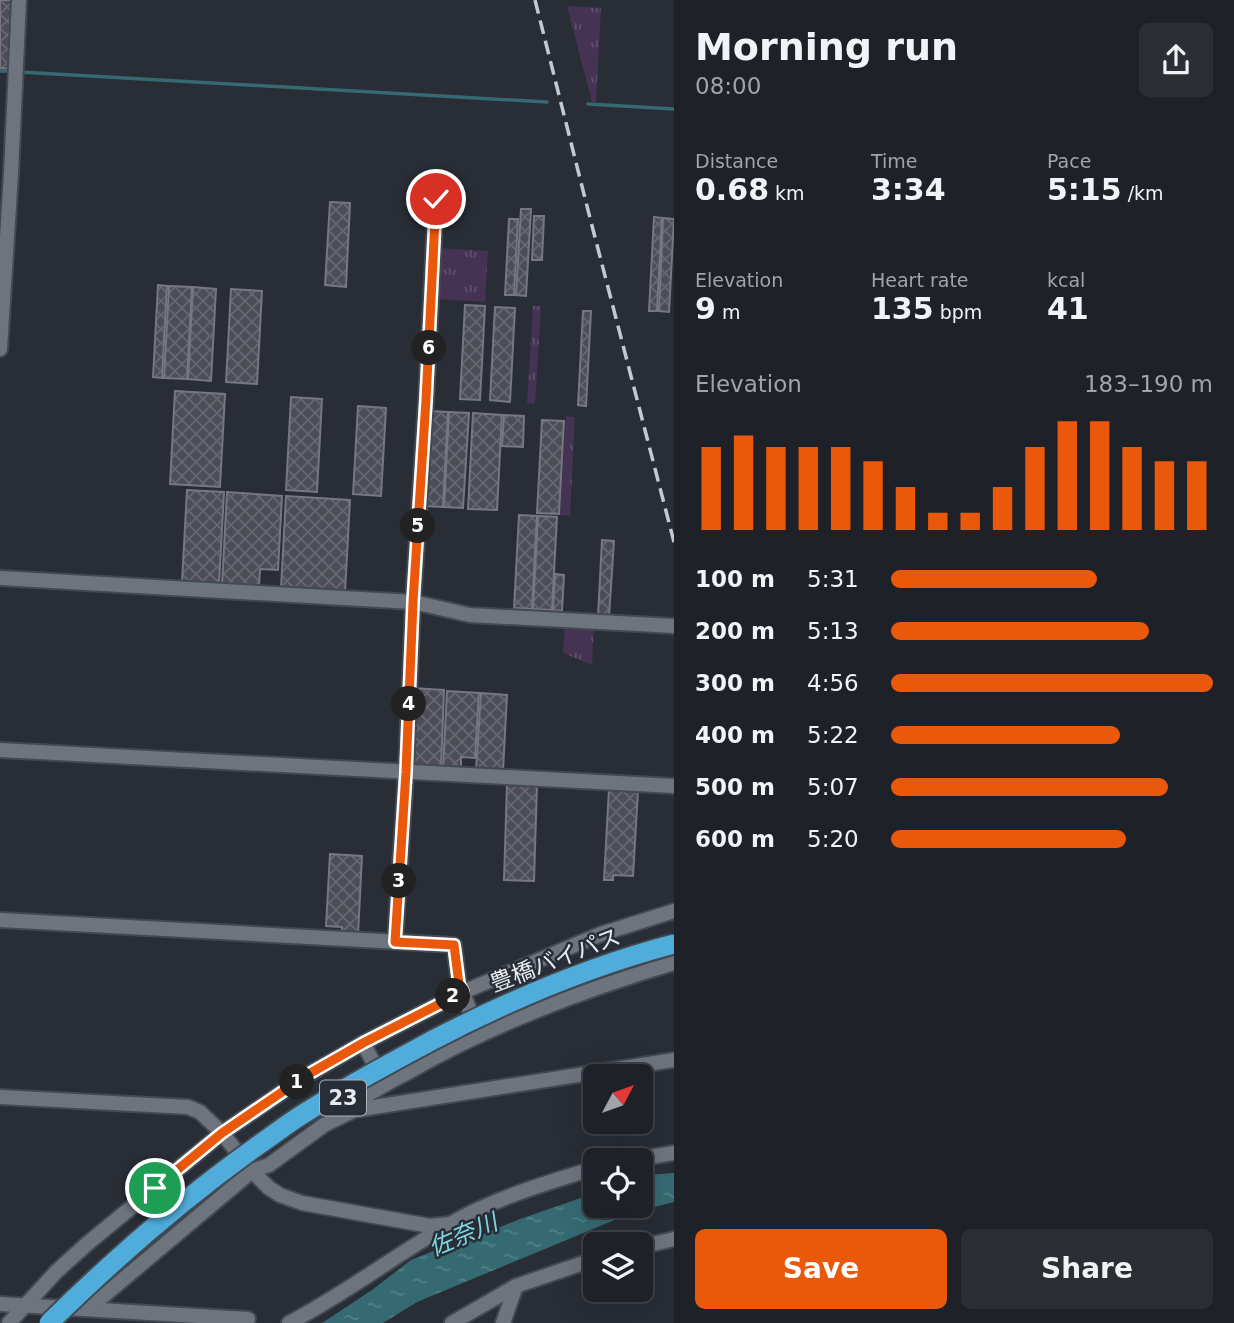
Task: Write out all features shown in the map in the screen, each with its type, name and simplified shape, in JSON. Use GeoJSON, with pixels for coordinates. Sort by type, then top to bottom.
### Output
{"type":"FeatureCollection","features":[{"type":"Feature","properties":{"kind":"highway","name":"豊橋バイパス"},"geometry":{"type":"LineString","coordinates":[[50,1323],[109,1265],[230,1165],[348,1086],[486,1013],[572,976],[674,944]]}},
{"type":"Feature","properties":{"kind":"highway","name":"豊橋バイパス"},"geometry":{"type":"LineString","coordinates":[[61,1323],[113,1271],[172,1219],[235,1170],[331,1105],[374,1079],[489,1020],[575,985],[674,952]]}},
{"type":"Feature","properties":{"kind":"street"},"geometry":{"type":"LineString","coordinates":[[0,349],[19,0]]}},
{"type":"Feature","properties":{"kind":"street"},"geometry":{"type":"LineString","coordinates":[[395,942],[436,199]]}},
{"type":"Feature","properties":{"kind":"street"},"geometry":{"type":"LineString","coordinates":[[0,578],[413,602],[470,615],[674,626]]}},
{"type":"Feature","properties":{"kind":"street"},"geometry":{"type":"LineString","coordinates":[[0,750],[674,786]]}},
{"type":"Feature","properties":{"kind":"street"},"geometry":{"type":"LineString","coordinates":[[9,1323],[88,1242],[222,1133],[307,1075],[463,992],[601,934],[674,911]]}},
{"type":"Feature","properties":{"kind":"street"},"geometry":{"type":"LineString","coordinates":[[0,920],[454,945],[459,984],[480,1035]]}},
{"type":"Feature","properties":{"kind":"street"},"geometry":{"type":"LineString","coordinates":[[88,1309],[252,1171],[269,1165],[385,1085],[440,1054],[558,1002],[674,963]]}},
{"type":"Feature","properties":{"kind":"street"},"geometry":{"type":"LineString","coordinates":[[363,1043],[385,1085]]}},
{"type":"Feature","properties":{"kind":"street"},"geometry":{"type":"LineString","coordinates":[[324,1125],[367,1107],[674,1060]]}},
{"type":"Feature","properties":{"kind":"street"},"geometry":{"type":"LineString","coordinates":[[0,1097],[188,1107],[200,1112],[222,1133],[252,1171],[280,1195],[302,1203],[430,1226],[450,1224]]}},
{"type":"Feature","properties":{"kind":"street"},"geometry":{"type":"LineString","coordinates":[[653,1156],[674,1153]]}},
{"type":"Feature","properties":{"kind":"street"},"geometry":{"type":"LineString","coordinates":[[289,1323],[315,1310],[450,1224],[498,1201],[583,1172]]}},
{"type":"Feature","properties":{"kind":"street"},"geometry":{"type":"LineString","coordinates":[[653,1244],[674,1239]]}},
{"type":"Feature","properties":{"kind":"street"},"geometry":{"type":"LineString","coordinates":[[452,1323],[516,1286],[583,1263]]}},
{"type":"Feature","properties":{"kind":"street"},"geometry":{"type":"LineString","coordinates":[[503,1323],[516,1286]]}},
{"type":"Feature","properties":{"kind":"street"},"geometry":{"type":"LineString","coordinates":[[0,1304],[248,1319]]}},
{"type":"Feature","properties":{"kind":"green space"},"geometry":{"type":"Polygon","coordinates":[[[567,6],[601,8],[596,103],[592,102],[567,6]]]}},
{"type":"Feature","properties":{"kind":"green space"},"geometry":{"type":"Polygon","coordinates":[[[437,248],[488,251],[485,302],[434,299],[437,248]]]}},
{"type":"Feature","properties":{"kind":"green space"},"geometry":{"type":"Polygon","coordinates":[[[533,306],[541,306],[535,404],[527,403],[533,306]]]}},
{"type":"Feature","properties":{"kind":"green space"},"geometry":{"type":"Polygon","coordinates":[[[566,416],[575,417],[570,516],[560,515],[566,416]]]}},
{"type":"Feature","properties":{"kind":"green space"},"geometry":{"type":"Polygon","coordinates":[[[565,625],[594,627],[592,665],[563,653],[565,625]]]}},
{"type":"Feature","properties":{"kind":"water"},"geometry":{"type":"Polygon","coordinates":[[[674,1173],[674,1202],[653,1207],[653,1175],[674,1173]]]}},
{"type":"Feature","properties":{"kind":"water"},"geometry":{"type":"Polygon","coordinates":[[[583,1197],[583,1218],[620,1218],[417,1302],[383,1323],[322,1323],[411,1260],[583,1197]]]}},
{"type":"Feature","properties":{"kind":"building"},"geometry":{"type":"Polygon","coordinates":[[[0,0],[16,0],[13,69],[0,68],[0,0]]]}},
{"type":"Feature","properties":{"kind":"building"},"geometry":{"type":"Polygon","coordinates":[[[330,202],[350,203],[346,287],[325,285],[330,202]]]}},
{"type":"Feature","properties":{"kind":"building"},"geometry":{"type":"Polygon","coordinates":[[[521,209],[531,209],[526,296],[516,295],[521,209]]]}},
{"type":"Feature","properties":{"kind":"building"},"geometry":{"type":"Polygon","coordinates":[[[534,216],[544,216],[542,260],[532,260],[534,216]]]}},
{"type":"Feature","properties":{"kind":"building"},"geometry":{"type":"Polygon","coordinates":[[[654,217],[662,218],[657,311],[649,311],[654,217]]]}},
{"type":"Feature","properties":{"kind":"building"},"geometry":{"type":"Polygon","coordinates":[[[663,218],[674,219],[669,312],[659,311],[663,218]]]}},
{"type":"Feature","properties":{"kind":"building"},"geometry":{"type":"Polygon","coordinates":[[[509,219],[518,219],[514,295],[505,295],[509,219]]]}},
{"type":"Feature","properties":{"kind":"building"},"geometry":{"type":"Polygon","coordinates":[[[158,285],[167,286],[162,378],[153,377],[158,285]]]}},
{"type":"Feature","properties":{"kind":"building"},"geometry":{"type":"Polygon","coordinates":[[[169,286],[192,287],[187,379],[164,378],[169,286]]]}},
{"type":"Feature","properties":{"kind":"building"},"geometry":{"type":"Polygon","coordinates":[[[193,287],[216,289],[211,381],[188,379],[193,287]]]}},
{"type":"Feature","properties":{"kind":"building"},"geometry":{"type":"Polygon","coordinates":[[[231,289],[262,291],[257,384],[226,382],[231,289]]]}},
{"type":"Feature","properties":{"kind":"building"},"geometry":{"type":"Polygon","coordinates":[[[465,305],[485,306],[480,400],[460,399],[465,305]]]}},
{"type":"Feature","properties":{"kind":"building"},"geometry":{"type":"Polygon","coordinates":[[[495,307],[515,308],[510,402],[490,400],[495,307]]]}},
{"type":"Feature","properties":{"kind":"building"},"geometry":{"type":"Polygon","coordinates":[[[583,311],[591,311],[586,406],[578,405],[583,311]]]}},
{"type":"Feature","properties":{"kind":"building"},"geometry":{"type":"Polygon","coordinates":[[[175,391],[225,394],[220,487],[170,484],[175,391]]]}},
{"type":"Feature","properties":{"kind":"building"},"geometry":{"type":"Polygon","coordinates":[[[291,397],[322,399],[317,492],[286,490],[291,397]]]}},
{"type":"Feature","properties":{"kind":"building"},"geometry":{"type":"Polygon","coordinates":[[[358,406],[386,408],[381,496],[353,494],[358,406]]]}},
{"type":"Feature","properties":{"kind":"building"},"geometry":{"type":"Polygon","coordinates":[[[429,411],[448,412],[443,507],[424,506],[429,411]]]}},
{"type":"Feature","properties":{"kind":"building"},"geometry":{"type":"Polygon","coordinates":[[[449,412],[469,413],[463,508],[444,507],[449,412]]]}},
{"type":"Feature","properties":{"kind":"building"},"geometry":{"type":"Polygon","coordinates":[[[473,413],[502,415],[497,510],[468,509],[473,413]]]}},
{"type":"Feature","properties":{"kind":"building"},"geometry":{"type":"Polygon","coordinates":[[[504,415],[524,416],[523,447],[502,446],[504,415]]]}},
{"type":"Feature","properties":{"kind":"building"},"geometry":{"type":"Polygon","coordinates":[[[542,420],[564,421],[559,514],[537,513],[542,420]]]}},
{"type":"Feature","properties":{"kind":"building"},"geometry":{"type":"Polygon","coordinates":[[[187,490],[224,492],[219,584],[182,582],[187,490]]]}},
{"type":"Feature","properties":{"kind":"building"},"geometry":{"type":"Polygon","coordinates":[[[227,492],[282,496],[278,570],[260,569],[259,587],[222,585],[227,492]]]}},
{"type":"Feature","properties":{"kind":"building"},"geometry":{"type":"Polygon","coordinates":[[[286,496],[350,500],[345,592],[281,588],[286,496]]]}},
{"type":"Feature","properties":{"kind":"building"},"geometry":{"type":"Polygon","coordinates":[[[519,515],[537,516],[532,609],[514,608],[519,515]]]}},
{"type":"Feature","properties":{"kind":"building"},"geometry":{"type":"Polygon","coordinates":[[[538,516],[557,517],[552,610],[533,609],[538,516]]]}},
{"type":"Feature","properties":{"kind":"building"},"geometry":{"type":"Polygon","coordinates":[[[602,540],[614,541],[609,617],[598,616],[602,540]]]}},
{"type":"Feature","properties":{"kind":"building"},"geometry":{"type":"Polygon","coordinates":[[[555,574],[564,575],[562,611],[553,610],[555,574]]]}},
{"type":"Feature","properties":{"kind":"building"},"geometry":{"type":"Polygon","coordinates":[[[411,688],[444,690],[441,768],[407,766],[411,688]]]}},
{"type":"Feature","properties":{"kind":"building"},"geometry":{"type":"Polygon","coordinates":[[[447,691],[479,693],[475,758],[461,757],[461,770],[443,769],[447,691]]]}},
{"type":"Feature","properties":{"kind":"building"},"geometry":{"type":"Polygon","coordinates":[[[481,693],[507,695],[503,771],[476,770],[481,693]]]}},
{"type":"Feature","properties":{"kind":"building"},"geometry":{"type":"Polygon","coordinates":[[[507,784],[537,785],[534,881],[504,880],[507,784]]]}},
{"type":"Feature","properties":{"kind":"building"},"geometry":{"type":"Polygon","coordinates":[[[609,789],[638,791],[633,876],[613,875],[613,880],[604,880],[609,789]]]}},
{"type":"Feature","properties":{"kind":"building"},"geometry":{"type":"Polygon","coordinates":[[[330,854],[362,856],[358,935],[342,934],[342,927],[326,926],[330,854]]]}},
{"type":"Feature","properties":{"kind":"waterway"},"geometry":{"type":"LineString","coordinates":[[0,71],[12,71]]}},
{"type":"Feature","properties":{"kind":"waterway"},"geometry":{"type":"LineString","coordinates":[[20,72],[547,102]]}},
{"type":"Feature","properties":{"kind":"waterway"},"geometry":{"type":"LineString","coordinates":[[588,104],[674,109]]}},
{"type":"Feature","properties":{"kind":"railway"},"geometry":{"type":"LineString","coordinates":[[535,0],[674,542]]}},
{"type":"Feature","properties":{"kind":"route"},"geometry":{"type":"LineString","coordinates":[[155,1188],[222,1133],[307,1075],[463,992],[459,984],[454,945],[395,942],[436,199]]}},
{"type":"Feature","properties":{"kind":"water label","name":"佐奈川"},"geometry":{"type":"Point","coordinates":[463,1235]}}]}
